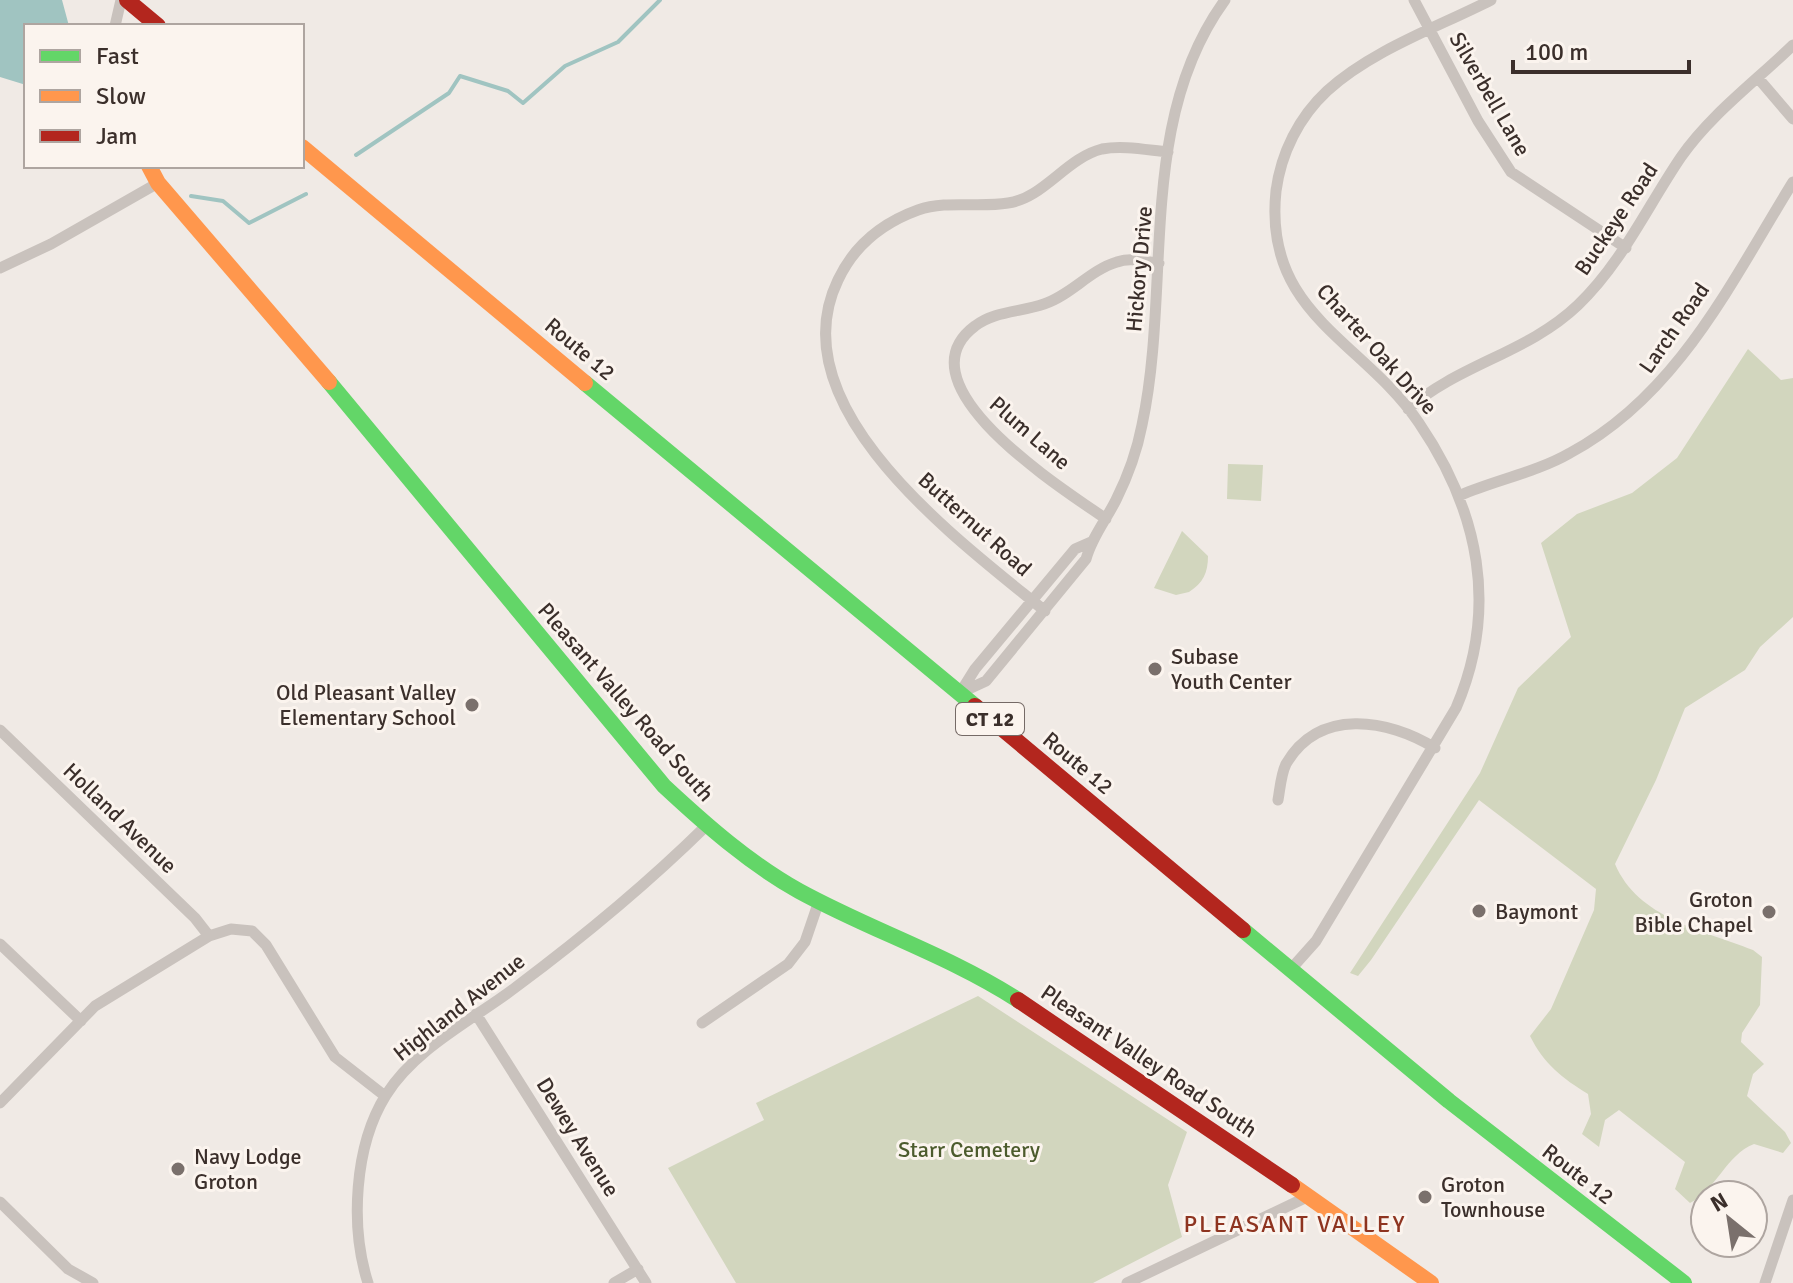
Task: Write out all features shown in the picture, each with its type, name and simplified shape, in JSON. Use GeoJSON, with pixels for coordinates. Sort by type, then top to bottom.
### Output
{"type":"FeatureCollection","features":[{"type":"Feature","properties":{"kind":"main road"},"geometry":{"type":"LineString","coordinates":[[124,0],[155,24]]}},
{"type":"Feature","properties":{"kind":"main road","name":"Route 12"},"geometry":{"type":"LineString","coordinates":[[304,149],[1509,1149],[1684,1283]]}},
{"type":"Feature","properties":{"kind":"main road","name":"Pleasant Valley Road South"},"geometry":{"type":"LineString","coordinates":[[150,168],[158,183],[394,457],[664,786],[706,826],[819,901],[942,954],[985,979],[1202,1120],[1425,1281]]}},
{"type":"Feature","properties":{"kind":"street"},"geometry":{"type":"LineString","coordinates":[[116,24],[124,0]]}},
{"type":"Feature","properties":{"kind":"street","name":"Hickory Drive"},"geometry":{"type":"LineString","coordinates":[[960,693],[986,681],[1086,559],[1091,542],[1129,474],[1142,425],[1172,118],[1188,64],[1225,0]]}},
{"type":"Feature","properties":{"kind":"street","name":"Silverbell Lane"},"geometry":{"type":"LineString","coordinates":[[1414,0],[1478,121],[1511,172],[1626,248]]}},
{"type":"Feature","properties":{"kind":"street","name":"Charter Oak Drive"},"geometry":{"type":"LineString","coordinates":[[1291,969],[1316,941],[1435,748],[1470,677],[1477,640],[1477,562],[1461,495],[1408,409],[1305,303],[1281,255],[1274,227],[1275,200],[1285,152],[1312,107],[1347,76],[1491,0]]}},
{"type":"Feature","properties":{"kind":"street","name":"Buckeye Road"},"geometry":{"type":"LineString","coordinates":[[1408,409],[1442,382],[1515,350],[1547,331],[1593,289],[1626,248],[1695,138],[1793,45]]}},
{"type":"Feature","properties":{"kind":"street"},"geometry":{"type":"LineString","coordinates":[[1758,78],[1793,119]]}},
{"type":"Feature","properties":{"kind":"street","name":"Butternut Road"},"geometry":{"type":"LineString","coordinates":[[1045,611],[917,502],[867,441],[830,367],[826,330],[833,290],[851,258],[865,241],[901,217],[940,204],[1012,203],[1031,194],[1078,160],[1103,149],[1168,152]]}},
{"type":"Feature","properties":{"kind":"street","name":"Larch Road"},"geometry":{"type":"LineString","coordinates":[[1461,495],[1568,455],[1638,407],[1690,347],[1793,182]]}},
{"type":"Feature","properties":{"kind":"street"},"geometry":{"type":"LineString","coordinates":[[0,268],[51,244],[158,183]]}},
{"type":"Feature","properties":{"kind":"street","name":"Plum Lane"},"geometry":{"type":"LineString","coordinates":[[1106,519],[1013,450],[981,420],[956,384],[957,357],[966,333],[978,323],[1058,299],[1117,261],[1159,263]]}},
{"type":"Feature","properties":{"kind":"street","name":"Hickory Drive"},"geometry":{"type":"LineString","coordinates":[[960,693],[975,669],[1075,549],[1091,542]]}},
{"type":"Feature","properties":{"kind":"street"},"geometry":{"type":"LineString","coordinates":[[1278,800],[1285,766],[1302,743],[1338,725],[1364,722],[1386,725],[1435,748]]}},
{"type":"Feature","properties":{"kind":"street","name":"Holland Avenue"},"geometry":{"type":"LineString","coordinates":[[0,730],[195,918],[209,936]]}},
{"type":"Feature","properties":{"kind":"street","name":"Highland Avenue"},"geometry":{"type":"LineString","coordinates":[[368,1283],[355,1217],[359,1177],[385,1096],[405,1072],[476,1014],[619,908],[706,826]]}},
{"type":"Feature","properties":{"kind":"street"},"geometry":{"type":"LineString","coordinates":[[702,1023],[788,964],[805,942],[819,901]]}},
{"type":"Feature","properties":{"kind":"street"},"geometry":{"type":"LineString","coordinates":[[0,1103],[81,1021],[122,988],[209,936],[231,929],[252,931],[279,964],[335,1057],[385,1096]]}},
{"type":"Feature","properties":{"kind":"street"},"geometry":{"type":"LineString","coordinates":[[0,944],[81,1021]]}},
{"type":"Feature","properties":{"kind":"street","name":"Dewey Avenue"},"geometry":{"type":"LineString","coordinates":[[476,1014],[646,1283]]}},
{"type":"Feature","properties":{"kind":"street"},"geometry":{"type":"LineString","coordinates":[[1127,1283],[1309,1196]]}},
{"type":"Feature","properties":{"kind":"street"},"geometry":{"type":"LineString","coordinates":[[1765,1283],[1793,1200]]}},
{"type":"Feature","properties":{"kind":"street"},"geometry":{"type":"LineString","coordinates":[[0,1202],[68,1269],[93,1283]]}},
{"type":"Feature","properties":{"kind":"street"},"geometry":{"type":"LineString","coordinates":[[614,1283],[638,1269]]}},
{"type":"Feature","properties":{"kind":"green space"},"geometry":{"type":"Polygon","coordinates":[[[1748,349],[1781,380],[1793,378],[1793,617],[1760,647],[1745,670],[1685,708],[1656,780],[1615,864],[1625,882],[1655,910],[1753,950],[1762,957],[1760,1005],[1742,1033],[1741,1042],[1764,1064],[1753,1074],[1747,1096],[1785,1132],[1791,1143],[1783,1153],[1754,1144],[1736,1156],[1716,1179],[1689,1179],[1689,1202],[1675,1189],[1685,1162],[1619,1110],[1605,1120],[1599,1147],[1582,1134],[1591,1114],[1588,1094],[1554,1070],[1530,1036],[1551,1009],[1594,910],[1596,889],[1479,800],[1371,960],[1358,976],[1350,973],[1480,773],[1518,688],[1571,637],[1541,543],[1577,514],[1632,493],[1677,458],[1748,349]]]}},
{"type":"Feature","properties":{"kind":"green space"},"geometry":{"type":"Polygon","coordinates":[[[1228,464],[1263,465],[1261,501],[1227,499],[1228,464]]]}},
{"type":"Feature","properties":{"kind":"green space"},"geometry":{"type":"Polygon","coordinates":[[[1182,531],[1208,556],[1208,562],[1198,585],[1189,592],[1176,595],[1154,588],[1182,531]]]}},
{"type":"Feature","properties":{"kind":"green space","name":"Starr Cemetery"},"geometry":{"type":"Polygon","coordinates":[[[978,996],[1187,1132],[1168,1185],[1182,1237],[1093,1283],[736,1283],[668,1168],[764,1120],[756,1103],[978,996]]]}},
{"type":"Feature","properties":{"kind":"water"},"geometry":{"type":"Polygon","coordinates":[[[0,0],[62,0],[68,24],[24,24],[24,84],[0,77],[0,0]]]}},
{"type":"Feature","properties":{"kind":"waterway"},"geometry":{"type":"LineString","coordinates":[[356,155],[449,93],[460,76],[508,91],[523,103],[565,66],[618,42],[660,0]]}},
{"type":"Feature","properties":{"kind":"waterway"},"geometry":{"type":"LineString","coordinates":[[191,196],[223,201],[249,223],[306,194]]}},
{"type":"Feature","properties":{"kind":"traffic: fast"},"geometry":{"type":"LineString","coordinates":[[329,382],[664,786],[696,815],[745,856],[799,891],[964,969],[1018,1000]]}},
{"type":"Feature","properties":{"kind":"traffic: fast"},"geometry":{"type":"LineString","coordinates":[[585,383],[975,706]]}},
{"type":"Feature","properties":{"kind":"traffic: fast"},"geometry":{"type":"LineString","coordinates":[[1243,930],[1449,1101],[1684,1283]]}},
{"type":"Feature","properties":{"kind":"traffic: slow"},"geometry":{"type":"LineString","coordinates":[[304,149],[585,383]]}},
{"type":"Feature","properties":{"kind":"traffic: slow"},"geometry":{"type":"LineString","coordinates":[[150,168],[158,183],[329,382]]}},
{"type":"Feature","properties":{"kind":"traffic: slow"},"geometry":{"type":"LineString","coordinates":[[1292,1185],[1431,1283]]}},
{"type":"Feature","properties":{"kind":"traffic: jam"},"geometry":{"type":"LineString","coordinates":[[127,0],[156,24]]}},
{"type":"Feature","properties":{"kind":"traffic: jam"},"geometry":{"type":"LineString","coordinates":[[975,706],[1243,930]]}},
{"type":"Feature","properties":{"kind":"traffic: jam"},"geometry":{"type":"LineString","coordinates":[[1018,1000],[1292,1185]]}},
{"type":"Feature","properties":{"kind":"place","name":"Subase Youth Center"},"geometry":{"type":"Point","coordinates":[1155,669]}},
{"type":"Feature","properties":{"kind":"place","name":"Old Pleasant Valley Elementary School"},"geometry":{"type":"Point","coordinates":[472,705]}},
{"type":"Feature","properties":{"kind":"place","name":"Baymont"},"geometry":{"type":"Point","coordinates":[1479,911]}},
{"type":"Feature","properties":{"kind":"place","name":"Groton Bible Chapel"},"geometry":{"type":"Point","coordinates":[1769,912]}},
{"type":"Feature","properties":{"kind":"place","name":"Navy Lodge Groton"},"geometry":{"type":"Point","coordinates":[178,1169]}},
{"type":"Feature","properties":{"kind":"place","name":"Groton Townhouse"},"geometry":{"type":"Point","coordinates":[1425,1197]}},
{"type":"Feature","properties":{"kind":"district","name":"PLEASANT VALLEY"},"geometry":{"type":"Point","coordinates":[1295,1224]}}]}
